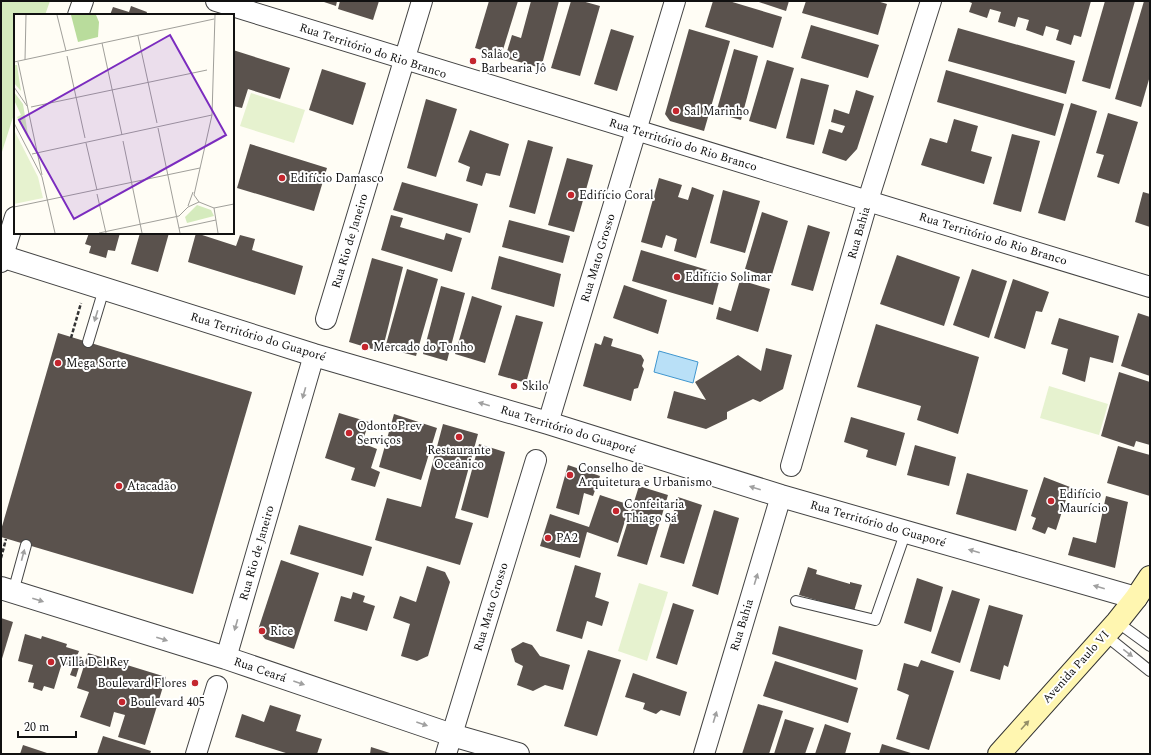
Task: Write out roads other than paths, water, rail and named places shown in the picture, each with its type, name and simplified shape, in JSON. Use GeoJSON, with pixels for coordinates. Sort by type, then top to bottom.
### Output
{"type":"FeatureCollection","features":[{"type":"Feature","properties":{"kind":"main road","name":"Avenida Paulo VI"},"geometry":{"type":"LineString","coordinates":[[999,754],[1111,629],[1136,598],[1150,577]]}},
{"type":"Feature","properties":{"kind":"street"},"geometry":{"type":"LineString","coordinates":[[78,14],[83,1]]}},
{"type":"Feature","properties":{"kind":"street","name":"Rua Território do Rio Branco"},"geometry":{"type":"LineString","coordinates":[[216,1],[404,61],[868,200],[1150,287]]}},
{"type":"Feature","properties":{"kind":"street","name":"Rua Rio de Janeiro"},"geometry":{"type":"LineString","coordinates":[[326,320],[422,1]]}},
{"type":"Feature","properties":{"kind":"street","name":"Rua Mato Grosso"},"geometry":{"type":"LineString","coordinates":[[548,423],[676,1]]}},
{"type":"Feature","properties":{"kind":"street","name":"Rua Bahia"},"geometry":{"type":"LineString","coordinates":[[791,466],[868,200],[931,1]]}},
{"type":"Feature","properties":{"kind":"street"},"geometry":{"type":"LineString","coordinates":[[1,235],[14,218]]}},
{"type":"Feature","properties":{"kind":"street"},"geometry":{"type":"LineString","coordinates":[[2,258],[14,220]]}},
{"type":"Feature","properties":{"kind":"street","name":"Rua Território do Guaporé"},"geometry":{"type":"LineString","coordinates":[[2,258],[314,355],[548,423],[781,496],[1136,598]]}},
{"type":"Feature","properties":{"kind":"street","name":"Rua Rio de Janeiro"},"geometry":{"type":"LineString","coordinates":[[226,658],[314,355]]}},
{"type":"Feature","properties":{"kind":"street","name":"Rua Mato Grosso"},"geometry":{"type":"LineString","coordinates":[[449,744],[536,460]]}},
{"type":"Feature","properties":{"kind":"street","name":"Rua Bahia"},"geometry":{"type":"LineString","coordinates":[[704,754],[781,496]]}},
{"type":"Feature","properties":{"kind":"street","name":"Rua Ceará"},"geometry":{"type":"LineString","coordinates":[[7,590],[226,658],[449,744],[518,754]]}},
{"type":"Feature","properties":{"kind":"street"},"geometry":{"type":"LineString","coordinates":[[196,754],[217,686]]}},
{"type":"Feature","properties":{"kind":"lane"},"geometry":{"type":"LineString","coordinates":[[88,342],[95,286]]}},
{"type":"Feature","properties":{"kind":"lane"},"geometry":{"type":"LineString","coordinates":[[796,601],[875,620],[906,532]]}},
{"type":"Feature","properties":{"kind":"lane"},"geometry":{"type":"LineString","coordinates":[[7,590],[26,545]]}},
{"type":"Feature","properties":{"kind":"lane"},"geometry":{"type":"LineString","coordinates":[[1111,629],[1150,646]]}},
{"type":"Feature","properties":{"kind":"lane"},"geometry":{"type":"LineString","coordinates":[[1111,629],[1150,671]]}},
{"type":"Feature","properties":{"kind":"water"},"geometry":{"type":"Polygon","coordinates":[[[659,351],[698,362],[693,383],[654,372],[659,351]]]}},
{"type":"Feature","properties":{"kind":"place","name":"Salão e Barbearia Jô"},"geometry":{"type":"Point","coordinates":[473,61]}},
{"type":"Feature","properties":{"kind":"place","name":"Sal Marinho"},"geometry":{"type":"Point","coordinates":[676,111]}},
{"type":"Feature","properties":{"kind":"place","name":"Edifício Damasco"},"geometry":{"type":"Point","coordinates":[282,178]}},
{"type":"Feature","properties":{"kind":"place","name":"Edifício Coral"},"geometry":{"type":"Point","coordinates":[571,195]}},
{"type":"Feature","properties":{"kind":"place","name":"Edifício Solimar"},"geometry":{"type":"Point","coordinates":[677,277]}},
{"type":"Feature","properties":{"kind":"place","name":"Mercado do Tonho"},"geometry":{"type":"Point","coordinates":[365,347]}},
{"type":"Feature","properties":{"kind":"place","name":"Mega Sorte"},"geometry":{"type":"Point","coordinates":[58,363]}},
{"type":"Feature","properties":{"kind":"place","name":"Skilo"},"geometry":{"type":"Point","coordinates":[514,386]}},
{"type":"Feature","properties":{"kind":"place","name":"OdontoPrev Serviços"},"geometry":{"type":"Point","coordinates":[349,433]}},
{"type":"Feature","properties":{"kind":"place","name":"Restaurante Oceânico"},"geometry":{"type":"Point","coordinates":[459,437]}},
{"type":"Feature","properties":{"kind":"place","name":"Conselho de Arquitetura e Urbanismo"},"geometry":{"type":"Point","coordinates":[570,475]}},
{"type":"Feature","properties":{"kind":"place","name":"Atacadão"},"geometry":{"type":"Point","coordinates":[119,486]}},
{"type":"Feature","properties":{"kind":"place","name":"Edifício Maurício"},"geometry":{"type":"Point","coordinates":[1051,501]}},
{"type":"Feature","properties":{"kind":"place","name":"Confeitaria Thiago Sá"},"geometry":{"type":"Point","coordinates":[616,511]}},
{"type":"Feature","properties":{"kind":"place","name":"PA2"},"geometry":{"type":"Point","coordinates":[548,538]}},
{"type":"Feature","properties":{"kind":"place","name":"Rice"},"geometry":{"type":"Point","coordinates":[262,631]}},
{"type":"Feature","properties":{"kind":"place","name":"Villa Del Rey"},"geometry":{"type":"Point","coordinates":[51,662]}},
{"type":"Feature","properties":{"kind":"place","name":"Boulevard Flores"},"geometry":{"type":"Point","coordinates":[195,683]}},
{"type":"Feature","properties":{"kind":"place","name":"Boulevard 405"},"geometry":{"type":"Point","coordinates":[122,702]}}]}
